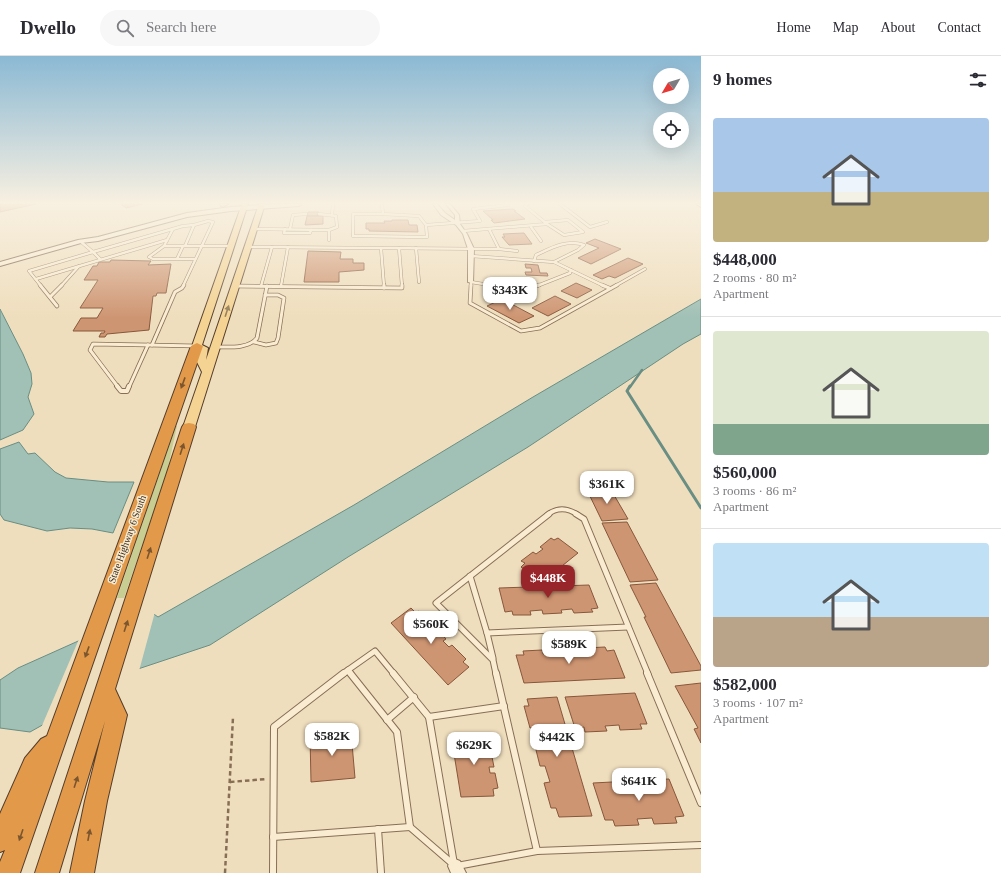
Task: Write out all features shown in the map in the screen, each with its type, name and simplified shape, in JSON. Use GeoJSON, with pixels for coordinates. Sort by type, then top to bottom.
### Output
{"type":"FeatureCollection","features":[{"type":"Feature","properties":{"kind":"highway","name":"State Highway 6 South"},"geometry":{"type":"LineString","coordinates":[[8,873],[197,346]]}},
{"type":"Feature","properties":{"kind":"highway"},"geometry":{"type":"LineString","coordinates":[[47,873],[189,427]]}},
{"type":"Feature","properties":{"kind":"highway"},"geometry":{"type":"LineString","coordinates":[[82,873],[96,801],[117,715],[106,690]]}},
{"type":"Feature","properties":{"kind":"highway"},"geometry":{"type":"LineString","coordinates":[[0,840],[33,766],[57,735]]}},
{"type":"Feature","properties":{"kind":"main road"},"geometry":{"type":"LineString","coordinates":[[0,264],[76,242]]}},
{"type":"Feature","properties":{"kind":"main road","name":"State Highway 6 South"},"geometry":{"type":"LineString","coordinates":[[197,346],[232,242]]}},
{"type":"Feature","properties":{"kind":"main road"},"geometry":{"type":"LineString","coordinates":[[189,427],[250,242]]}},
{"type":"Feature","properties":{"kind":"main road"},"geometry":{"type":"LineString","coordinates":[[204,324],[210,333],[208,340],[209,344],[215,347]]}},
{"type":"Feature","properties":{"kind":"main road"},"geometry":{"type":"LineString","coordinates":[[197,346],[203,348],[201,360],[207,372]]}},
{"type":"Feature","properties":{"kind":"street"},"geometry":{"type":"LineString","coordinates":[[468,242],[471,249],[471,282]]}},
{"type":"Feature","properties":{"kind":"lane"},"geometry":{"type":"LineString","coordinates":[[81,242],[100,259]]}},
{"type":"Feature","properties":{"kind":"lane"},"geometry":{"type":"LineString","coordinates":[[57,306],[29,271],[128,242]]}},
{"type":"Feature","properties":{"kind":"lane"},"geometry":{"type":"LineString","coordinates":[[36,279],[160,242]]}},
{"type":"Feature","properties":{"kind":"lane"},"geometry":{"type":"LineString","coordinates":[[166,242],[164,246],[149,257],[153,259],[195,258]]}},
{"type":"Feature","properties":{"kind":"lane"},"geometry":{"type":"LineString","coordinates":[[177,259],[186,242]]}},
{"type":"Feature","properties":{"kind":"lane"},"geometry":{"type":"LineString","coordinates":[[152,345],[175,292],[182,288],[202,242]]}},
{"type":"Feature","properties":{"kind":"lane"},"geometry":{"type":"LineString","coordinates":[[496,242],[500,249]]}},
{"type":"Feature","properties":{"kind":"lane"},"geometry":{"type":"LineString","coordinates":[[534,261],[536,255],[564,243],[580,243],[584,245],[581,248],[562,256],[554,262]]}},
{"type":"Feature","properties":{"kind":"lane"},"geometry":{"type":"LineString","coordinates":[[164,246],[231,246]]}},
{"type":"Feature","properties":{"kind":"lane"},"geometry":{"type":"LineString","coordinates":[[249,247],[500,249],[517,251]]}},
{"type":"Feature","properties":{"kind":"lane"},"geometry":{"type":"LineString","coordinates":[[261,286],[272,247]]}},
{"type":"Feature","properties":{"kind":"lane"},"geometry":{"type":"LineString","coordinates":[[281,286],[288,247]]}},
{"type":"Feature","properties":{"kind":"lane"},"geometry":{"type":"LineString","coordinates":[[381,248],[384,288]]}},
{"type":"Feature","properties":{"kind":"lane"},"geometry":{"type":"LineString","coordinates":[[235,286],[402,288],[399,248]]}},
{"type":"Feature","properties":{"kind":"lane"},"geometry":{"type":"LineString","coordinates":[[416,248],[420,282]]}},
{"type":"Feature","properties":{"kind":"lane"},"geometry":{"type":"LineString","coordinates":[[471,256],[554,262],[609,288]]}},
{"type":"Feature","properties":{"kind":"lane"},"geometry":{"type":"LineString","coordinates":[[50,297],[80,265]]}},
{"type":"Feature","properties":{"kind":"lane"},"geometry":{"type":"LineString","coordinates":[[572,270],[570,273],[525,290],[471,282],[470,303],[521,331],[540,328],[645,269]]}},
{"type":"Feature","properties":{"kind":"lane"},"geometry":{"type":"LineString","coordinates":[[254,342],[267,286]]}},
{"type":"Feature","properties":{"kind":"lane"},"geometry":{"type":"LineString","coordinates":[[215,347],[241,346],[254,342],[266,345],[276,342],[278,338],[284,298],[278,295],[265,295]]}},
{"type":"Feature","properties":{"kind":"lane"},"geometry":{"type":"LineString","coordinates":[[148,345],[127,391],[121,391],[90,350],[93,344],[152,345],[197,346]]}},
{"type":"Feature","properties":{"kind":"lane"},"geometry":{"type":"LineString","coordinates":[[493,660],[436,603],[552,511],[563,508],[574,512],[584,519],[701,803]]}},
{"type":"Feature","properties":{"kind":"lane"},"geometry":{"type":"LineString","coordinates":[[470,576],[487,633],[537,851]]}},
{"type":"Feature","properties":{"kind":"lane"},"geometry":{"type":"LineString","coordinates":[[487,633],[628,627]]}},
{"type":"Feature","properties":{"kind":"lane"},"geometry":{"type":"LineString","coordinates":[[273,873],[274,728],[348,670],[375,651],[429,717],[457,870]]}},
{"type":"Feature","properties":{"kind":"lane"},"geometry":{"type":"LineString","coordinates":[[348,670],[397,732],[410,827],[457,870]]}},
{"type":"Feature","properties":{"kind":"lane"},"geometry":{"type":"LineString","coordinates":[[387,720],[414,697]]}},
{"type":"Feature","properties":{"kind":"lane"},"geometry":{"type":"LineString","coordinates":[[429,717],[504,706]]}},
{"type":"Feature","properties":{"kind":"lane"},"geometry":{"type":"LineString","coordinates":[[273,837],[410,827]]}},
{"type":"Feature","properties":{"kind":"lane"},"geometry":{"type":"LineString","coordinates":[[378,829],[381,873]]}},
{"type":"Feature","properties":{"kind":"lane"},"geometry":{"type":"LineString","coordinates":[[457,870],[537,851],[701,845]]}},
{"type":"Feature","properties":{"kind":"path"},"geometry":{"type":"LineString","coordinates":[[225,873],[233,717]]}},
{"type":"Feature","properties":{"kind":"path"},"geometry":{"type":"LineString","coordinates":[[230,782],[274,778]]}},
{"type":"Feature","properties":{"kind":"green space"},"geometry":{"type":"Polygon","coordinates":[[[176,426],[167,472],[124,598],[117,598],[176,426]]]}},
{"type":"Feature","properties":{"kind":"water"},"geometry":{"type":"Polygon","coordinates":[[[701,299],[701,334],[683,344],[528,447],[348,557],[210,645],[138,669],[119,682],[30,732],[0,728],[0,680],[18,668],[143,612],[151,612],[158,617],[354,505],[533,397],[701,299]]]}},
{"type":"Feature","properties":{"kind":"water"},"geometry":{"type":"Polygon","coordinates":[[[0,309],[31,373],[32,384],[28,397],[34,414],[23,430],[0,440],[0,309]]]}},
{"type":"Feature","properties":{"kind":"water"},"geometry":{"type":"Polygon","coordinates":[[[19,442],[28,454],[35,453],[55,472],[66,478],[108,482],[134,482],[113,533],[92,529],[70,528],[47,531],[4,520],[0,514],[0,449],[19,442]]]}},
{"type":"Feature","properties":{"kind":"pier"},"geometry":{"type":"Polygon","coordinates":[[[151,610],[155,612],[139,671],[41,728],[79,639],[143,611],[151,610]]]}},
{"type":"Feature","properties":{"kind":"building"},"geometry":{"type":"Polygon","coordinates":[[[506,242],[531,242],[532,244],[509,245],[506,242]]]}},
{"type":"Feature","properties":{"kind":"building"},"geometry":{"type":"Polygon","coordinates":[[[603,242],[621,249],[591,264],[578,258],[599,248],[586,243],[603,242]]]}},
{"type":"Feature","properties":{"kind":"building"},"geometry":{"type":"Polygon","coordinates":[[[308,251],[341,252],[340,259],[353,259],[353,263],[364,263],[364,270],[339,272],[339,282],[304,282],[308,251]]]}},
{"type":"Feature","properties":{"kind":"building"},"geometry":{"type":"Polygon","coordinates":[[[628,258],[643,264],[615,278],[609,276],[602,279],[593,275],[628,258]]]}},
{"type":"Feature","properties":{"kind":"building"},"geometry":{"type":"Polygon","coordinates":[[[111,260],[151,261],[148,265],[171,264],[166,293],[157,293],[156,296],[153,296],[149,330],[107,334],[105,337],[99,337],[101,333],[104,333],[105,331],[73,331],[81,318],[97,318],[103,308],[80,308],[98,280],[84,280],[93,266],[97,266],[99,262],[110,262],[111,260]]]}},
{"type":"Feature","properties":{"kind":"building"},"geometry":{"type":"Polygon","coordinates":[[[525,264],[538,265],[540,273],[547,273],[548,276],[526,275],[525,272],[532,272],[531,268],[526,268],[525,264]]]}},
{"type":"Feature","properties":{"kind":"building"},"geometry":{"type":"Polygon","coordinates":[[[576,283],[592,290],[577,298],[561,291],[576,283]]]}},
{"type":"Feature","properties":{"kind":"building"},"geometry":{"type":"Polygon","coordinates":[[[555,296],[571,304],[548,316],[532,308],[555,296]]]}},
{"type":"Feature","properties":{"kind":"building"},"geometry":{"type":"Polygon","coordinates":[[[502,299],[534,316],[519,323],[487,306],[502,299]]]}},
{"type":"Feature","properties":{"kind":"building"},"geometry":{"type":"Polygon","coordinates":[[[610,488],[628,519],[602,521],[587,490],[610,488]]]}},
{"type":"Feature","properties":{"kind":"building"},"geometry":{"type":"Polygon","coordinates":[[[627,522],[658,580],[630,582],[602,523],[627,522]]]}},
{"type":"Feature","properties":{"kind":"building"},"geometry":{"type":"Polygon","coordinates":[[[551,538],[554,540],[558,538],[578,553],[541,583],[521,567],[525,563],[521,561],[533,552],[536,554],[543,549],[540,547],[551,538]]]}},
{"type":"Feature","properties":{"kind":"building"},"geometry":{"type":"Polygon","coordinates":[[[656,583],[701,666],[701,670],[671,673],[630,585],[656,583]]]}},
{"type":"Feature","properties":{"kind":"building"},"geometry":{"type":"Polygon","coordinates":[[[589,585],[598,608],[591,609],[593,612],[574,613],[572,609],[561,610],[562,613],[543,614],[542,610],[530,611],[531,615],[513,615],[512,611],[505,612],[499,588],[589,585]]]}},
{"type":"Feature","properties":{"kind":"building"},"geometry":{"type":"Polygon","coordinates":[[[411,608],[416,613],[419,611],[432,624],[429,627],[435,632],[438,630],[446,639],[443,641],[449,647],[452,645],[466,659],[463,662],[469,667],[448,685],[391,623],[411,608]]]}},
{"type":"Feature","properties":{"kind":"building"},"geometry":{"type":"Polygon","coordinates":[[[605,647],[607,651],[614,650],[625,678],[524,683],[516,655],[524,655],[523,651],[542,650],[543,654],[555,654],[554,649],[574,648],[575,652],[587,652],[585,648],[605,647]]]}},
{"type":"Feature","properties":{"kind":"building"},"geometry":{"type":"Polygon","coordinates":[[[701,683],[701,743],[694,729],[698,728],[675,686],[701,683]]]}},
{"type":"Feature","properties":{"kind":"building"},"geometry":{"type":"Polygon","coordinates":[[[635,693],[647,724],[640,724],[642,729],[620,730],[619,725],[605,726],[607,731],[585,732],[584,727],[575,728],[565,697],[635,693]]]}},
{"type":"Feature","properties":{"kind":"building"},"geometry":{"type":"Polygon","coordinates":[[[557,697],[592,816],[559,817],[556,808],[551,808],[544,783],[550,782],[545,766],[540,766],[534,742],[538,742],[535,728],[530,728],[524,706],[529,706],[527,699],[557,697]]]}},
{"type":"Feature","properties":{"kind":"building"},"geometry":{"type":"Polygon","coordinates":[[[351,732],[355,778],[311,782],[310,735],[351,732]]]}},
{"type":"Feature","properties":{"kind":"building"},"geometry":{"type":"Polygon","coordinates":[[[482,734],[485,742],[489,742],[494,767],[489,767],[490,773],[495,773],[498,788],[493,789],[494,796],[461,797],[451,735],[482,734]]]}},
{"type":"Feature","properties":{"kind":"building"},"geometry":{"type":"Polygon","coordinates":[[[669,779],[684,816],[675,817],[677,823],[654,824],[652,818],[637,819],[639,825],[615,826],[613,820],[605,820],[593,783],[669,779]]]}},
{"type":"Feature","properties":{"kind":"waterway"},"geometry":{"type":"LineString","coordinates":[[630,387],[642,370]]}},
{"type":"Feature","properties":{"kind":"waterway"},"geometry":{"type":"LineString","coordinates":[[630,386],[627,391],[701,508]]}}]}
